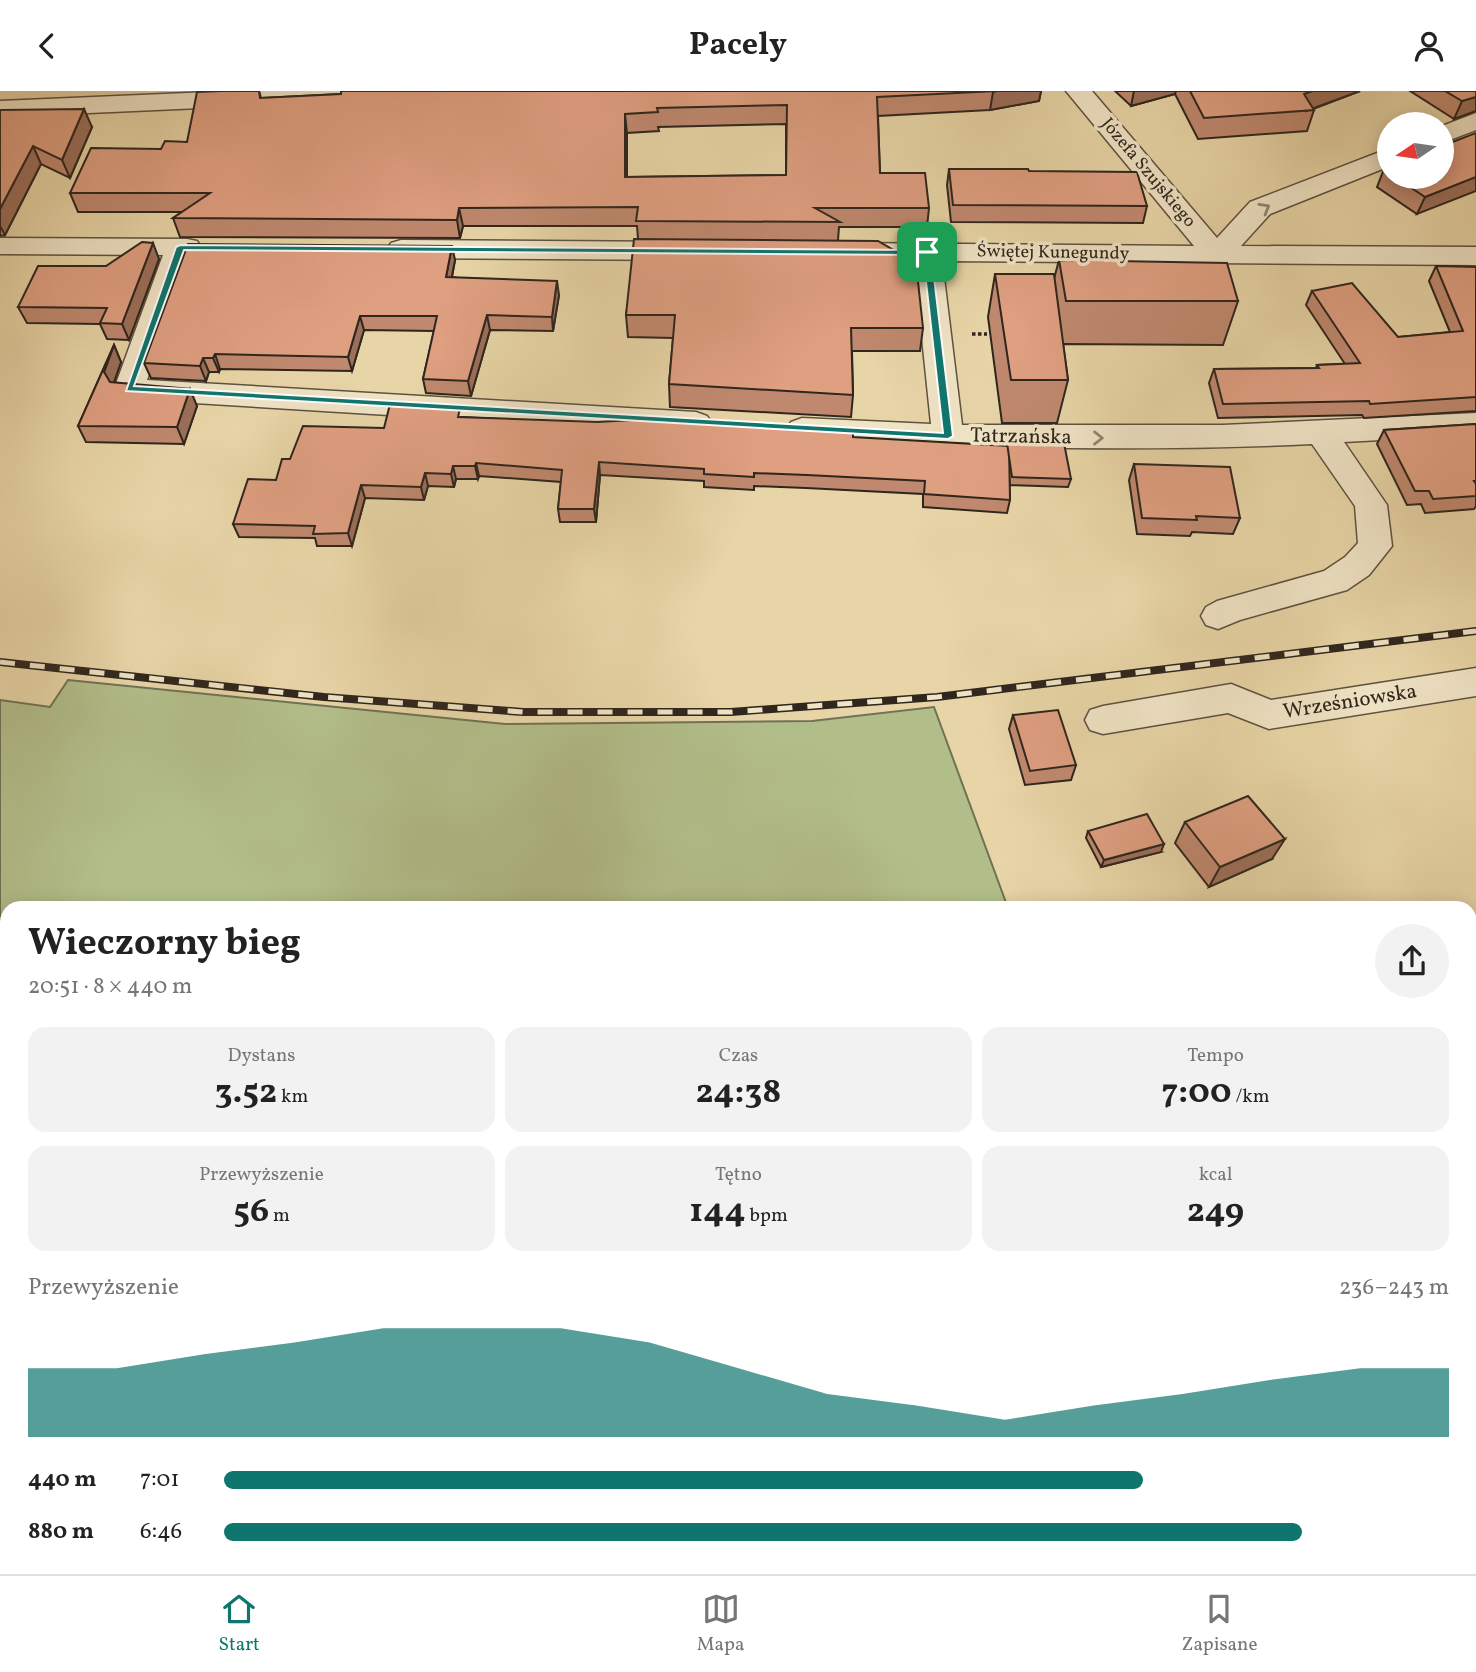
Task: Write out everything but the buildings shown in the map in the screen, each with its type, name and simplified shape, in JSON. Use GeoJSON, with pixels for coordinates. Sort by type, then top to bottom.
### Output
{"type":"FeatureCollection","features":[{"type":"Feature","properties":{"kind":"street"},"geometry":{"type":"LineString","coordinates":[[0,109],[404,91]]}},
{"type":"Feature","properties":{"kind":"street","name":"Józefa Szujskiego"},"geometry":{"type":"LineString","coordinates":[[1079,91],[1217,255]]}},
{"type":"Feature","properties":{"kind":"street"},"geometry":{"type":"LineString","coordinates":[[1454,130],[1476,121]]}},
{"type":"Feature","properties":{"kind":"street"},"geometry":{"type":"LineString","coordinates":[[1217,255],[1260,208],[1377,161]]}},
{"type":"Feature","properties":{"kind":"street"},"geometry":{"type":"LineString","coordinates":[[0,246],[194,247],[129,389],[721,424]]}},
{"type":"Feature","properties":{"kind":"street"},"geometry":{"type":"LineString","coordinates":[[375,249],[710,251]]}},
{"type":"Feature","properties":{"kind":"street","name":"Świętej Kunegundy"},"geometry":{"type":"LineString","coordinates":[[821,252],[1476,256]]}},
{"type":"Feature","properties":{"kind":"street"},"geometry":{"type":"LineString","coordinates":[[927,252],[948,436]]}},
{"type":"Feature","properties":{"kind":"street","name":"Tatrzańska"},"geometry":{"type":"LineString","coordinates":[[776,427],[948,436],[1138,438],[1322,435],[1476,424]]}},
{"type":"Feature","properties":{"kind":"street"},"geometry":{"type":"LineString","coordinates":[[1218,616],[1229,610],[1335,581],[1357,566],[1376,546],[1371,505],[1322,435]]}},
{"type":"Feature","properties":{"kind":"street","name":"Wrześniowska"},"geometry":{"type":"LineString","coordinates":[[1103,720],[1231,698],[1269,715],[1476,682]]}},
{"type":"Feature","properties":{"kind":"green space"},"geometry":{"type":"Polygon","coordinates":[[[68,680],[505,724],[812,721],[934,707],[1005,901],[0,901],[0,700],[50,707],[68,680]]]}},
{"type":"Feature","properties":{"kind":"railway"},"geometry":{"type":"LineString","coordinates":[[0,662],[324,697],[523,712],[731,712],[937,697],[1476,631]]}},
{"type":"Feature","properties":{"kind":"route"},"geometry":{"type":"LineString","coordinates":[[180,247],[927,252],[948,436],[129,389],[180,247]]}}]}
